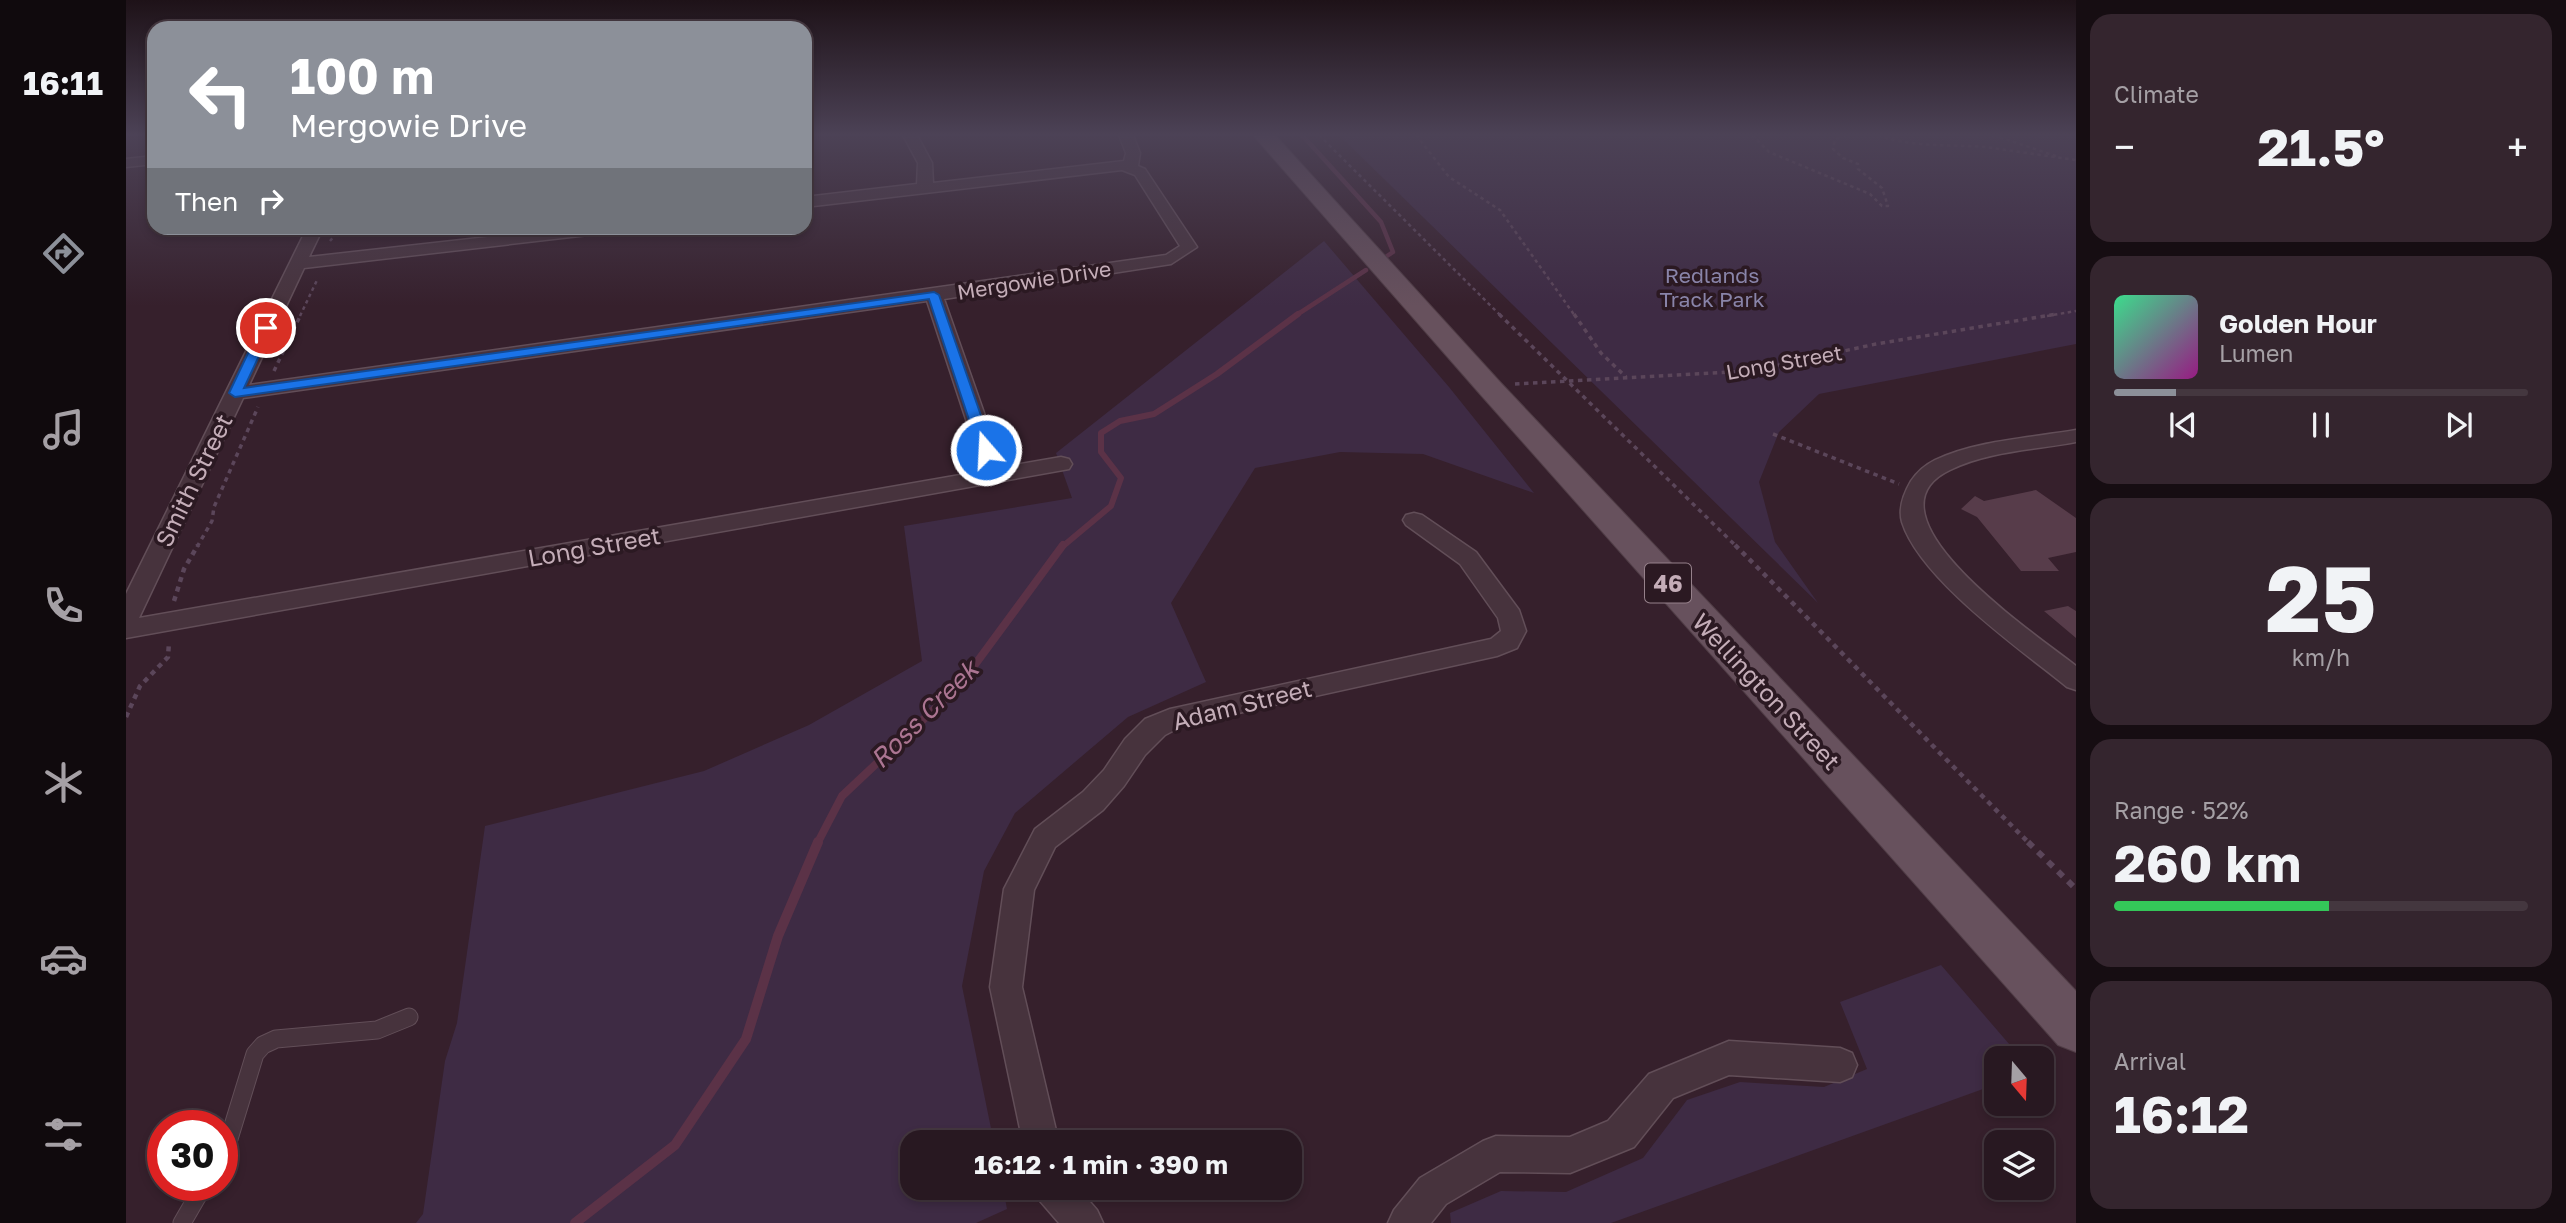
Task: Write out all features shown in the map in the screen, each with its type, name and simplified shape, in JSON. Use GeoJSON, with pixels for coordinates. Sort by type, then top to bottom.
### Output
{"type":"FeatureCollection","features":[{"type":"Feature","properties":{"kind":"main road","name":"Wellington Street"},"geometry":{"type":"LineString","coordinates":[[1315,192],[1490,388],[2076,1027]]}},
{"type":"Feature","properties":{"kind":"street"},"geometry":{"type":"LineString","coordinates":[[812,201],[890,192]]}},
{"type":"Feature","properties":{"kind":"street","name":"Mergowie Drive"},"geometry":{"type":"LineString","coordinates":[[235,393],[1171,259],[1189,247],[1153,192]]}},
{"type":"Feature","properties":{"kind":"street","name":"Smith Street"},"geometry":{"type":"LineString","coordinates":[[126,619],[311,235]]}},
{"type":"Feature","properties":{"kind":"street"},"geometry":{"type":"LineString","coordinates":[[296,264],[511,235]]}},
{"type":"Feature","properties":{"kind":"street"},"geometry":{"type":"LineString","coordinates":[[934,295],[995,475]]}},
{"type":"Feature","properties":{"kind":"street"},"geometry":{"type":"LineString","coordinates":[[2076,436],[1958,460],[1932,471],[1915,491],[1912,503],[1913,522],[1928,549],[1967,588],[2076,680]]}},
{"type":"Feature","properties":{"kind":"street","name":"Long Street"},"geometry":{"type":"LineString","coordinates":[[126,629],[1061,464]]}},
{"type":"Feature","properties":{"kind":"street","name":"Adam Street"},"geometry":{"type":"LineString","coordinates":[[1038,1130],[1006,987],[1018,888],[1045,838],[1093,801],[1154,727],[1179,716],[1497,647],[1508,641],[1514,631],[1510,617],[1468,558],[1414,520]]}},
{"type":"Feature","properties":{"kind":"street"},"geometry":{"type":"LineString","coordinates":[[1407,1223],[1433,1191],[1496,1154],[1570,1155],[1595,1145],[1621,1134],[1661,1086],[1730,1058],[1840,1065]]}},
{"type":"Feature","properties":{"kind":"street"},"geometry":{"type":"LineString","coordinates":[[1064,1200],[1084,1223]]}},
{"type":"Feature","properties":{"kind":"lane"},"geometry":{"type":"LineString","coordinates":[[238,1110],[255,1054],[263,1045],[276,1039],[377,1030],[409,1017]]}},
{"type":"Feature","properties":{"kind":"lane"},"geometry":{"type":"LineString","coordinates":[[182,1223],[195,1201]]}},
{"type":"Feature","properties":{"kind":"path"},"geometry":{"type":"LineString","coordinates":[[1376,192],[1566,381],[1661,471],[1840,650],[1877,692],[2076,889]]}},
{"type":"Feature","properties":{"kind":"path"},"geometry":{"type":"LineString","coordinates":[[1473,192],[1500,209],[1601,353],[1628,378]]}},
{"type":"Feature","properties":{"kind":"path"},"geometry":{"type":"LineString","coordinates":[[1865,192],[1882,206],[1888,206],[1886,192]]}},
{"type":"Feature","properties":{"kind":"path"},"geometry":{"type":"LineString","coordinates":[[126,717],[140,686],[168,657],[169,640],[162,637],[184,569],[212,521],[214,507],[315,281],[335,260],[337,251],[327,245],[335,235]]}},
{"type":"Feature","properties":{"kind":"path","name":"Long Street"},"geometry":{"type":"LineString","coordinates":[[1490,388],[1527,381],[1751,371],[1876,344],[2076,311]]}},
{"type":"Feature","properties":{"kind":"path"},"geometry":{"type":"LineString","coordinates":[[1773,434],[1915,491]]}},
{"type":"Feature","properties":{"kind":"green space","name":"Redlands Track Park"},"geometry":{"type":"Polygon","coordinates":[[[1397,192],[2076,192],[2076,344],[1819,394],[1779,432],[1759,482],[1775,542],[1818,603],[1397,192]]]}},
{"type":"Feature","properties":{"kind":"green space"},"geometry":{"type":"Polygon","coordinates":[[[1324,241],[1449,387],[1534,493],[1423,454],[1340,452],[1255,468],[1171,603],[1206,682],[1128,717],[1015,813],[984,871],[962,986],[991,1130],[900,1130],[900,1200],[1005,1200],[1007,1209],[976,1223],[416,1223],[423,1214],[445,1061],[457,1023],[485,826],[704,771],[809,725],[922,661],[904,526],[1072,498],[1056,453],[1324,241]]]}},
{"type":"Feature","properties":{"kind":"green space"},"geometry":{"type":"Polygon","coordinates":[[[1941,965],[2011,1046],[1984,1046],[1984,1089],[1611,1223],[1451,1223],[1450,1213],[1501,1191],[1566,1192],[1643,1158],[1687,1100],[1740,1082],[1824,1087],[1867,1069],[1840,1002],[1941,965]]]}},
{"type":"Feature","properties":{"kind":"building"},"geometry":{"type":"Polygon","coordinates":[[[2036,490],[2076,518],[2076,552],[2048,558],[2059,571],[2021,571],[1977,517],[1961,509],[1975,496],[1984,501],[2036,490]]]}},
{"type":"Feature","properties":{"kind":"building"},"geometry":{"type":"Polygon","coordinates":[[[2068,606],[2076,611],[2076,638],[2044,611],[2068,606]]]}},
{"type":"Feature","properties":{"kind":"waterway","name":"Ross Creek"},"geometry":{"type":"LineString","coordinates":[[1354,192],[1381,222],[1393,252],[1387,256]]}},
{"type":"Feature","properties":{"kind":"waterway","name":"Ross Creek"},"geometry":{"type":"LineString","coordinates":[[1297,314],[1366,270]]}},
{"type":"Feature","properties":{"kind":"waterway","name":"Ross Creek"},"geometry":{"type":"LineString","coordinates":[[1062,547],[1111,506],[1121,478],[1101,452],[1101,433],[1120,421],[1154,414],[1217,374],[1297,314]]}},
{"type":"Feature","properties":{"kind":"waterway","name":"Ross Creek"},"geometry":{"type":"LineString","coordinates":[[818,842],[842,796],[960,685],[1063,545]]}},
{"type":"Feature","properties":{"kind":"waterway","name":"Ross Creek"},"geometry":{"type":"LineString","coordinates":[[575,1223],[675,1145],[746,1039],[778,936],[818,842]]}},
{"type":"Feature","properties":{"kind":"route"},"geometry":{"type":"LineString","coordinates":[[266,328],[235,393],[934,295],[986,450]]}}]}
